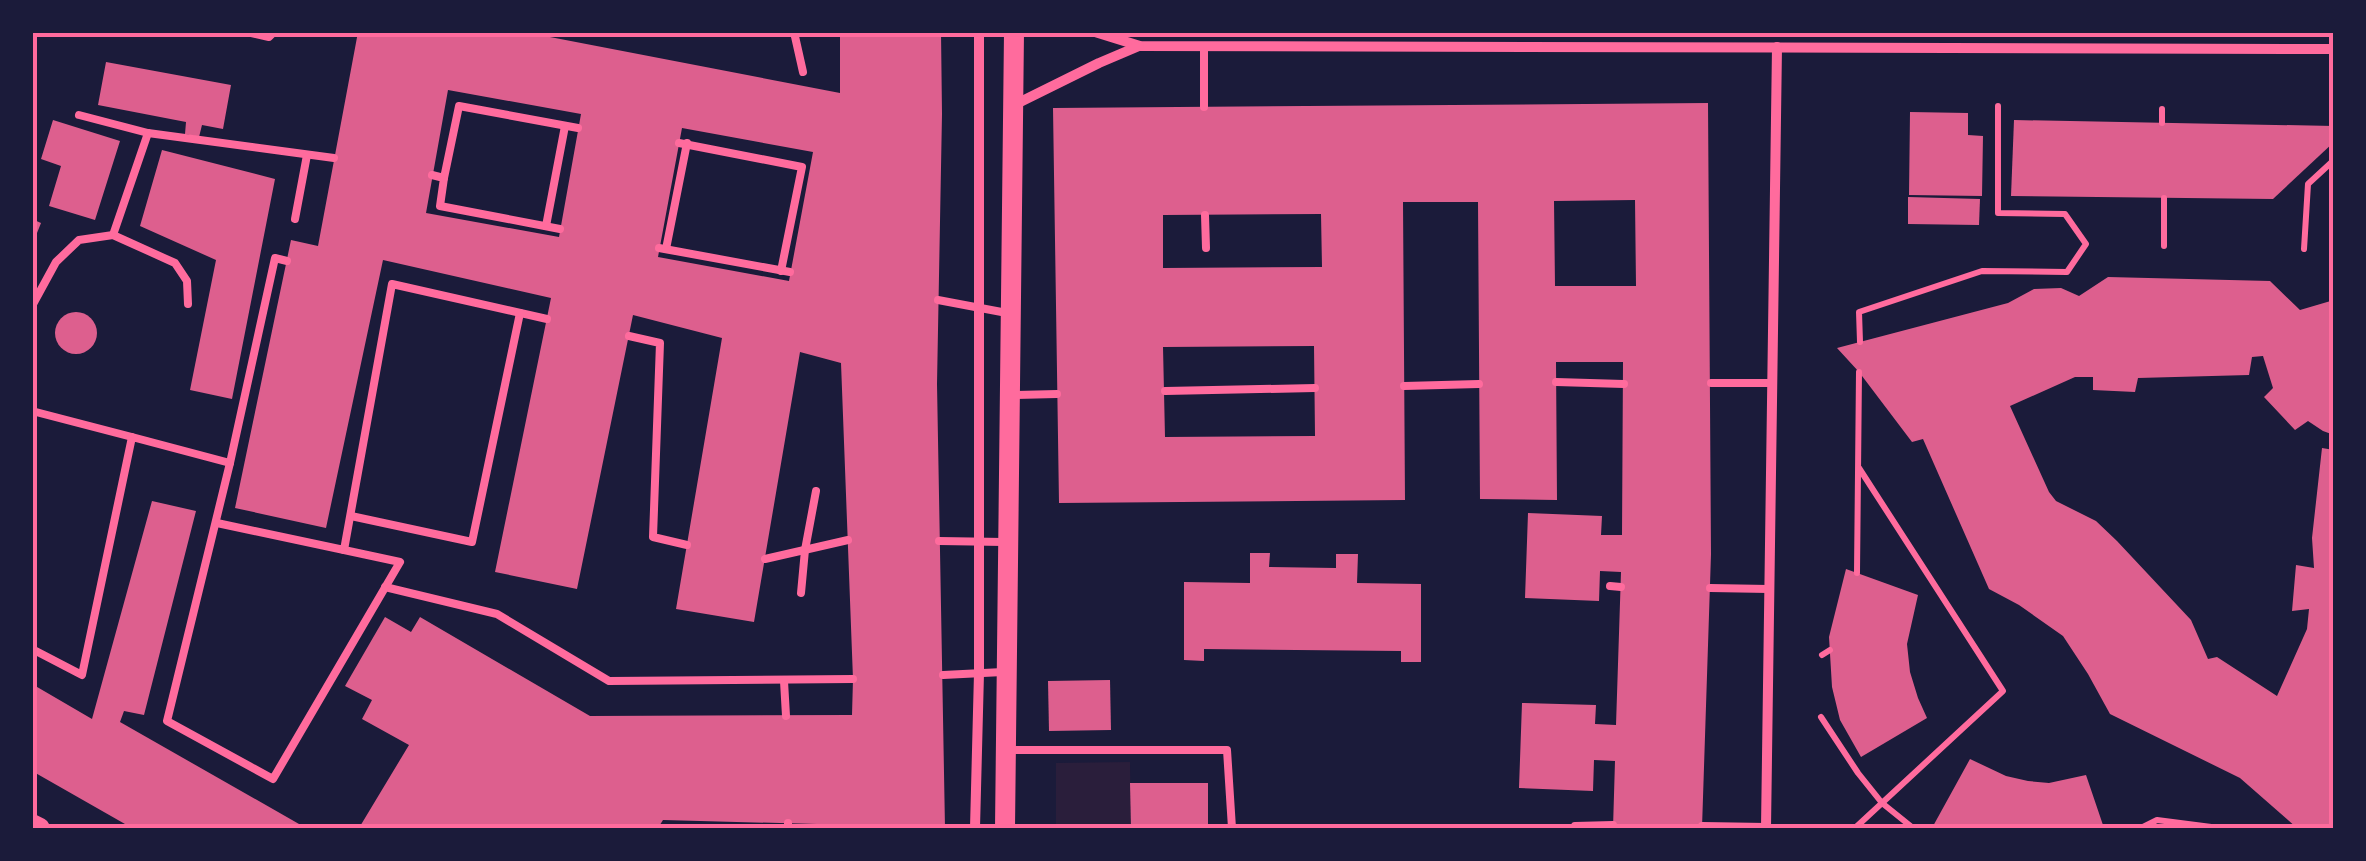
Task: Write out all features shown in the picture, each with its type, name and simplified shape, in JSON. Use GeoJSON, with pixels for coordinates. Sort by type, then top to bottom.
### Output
{"type":"FeatureCollection","features":[{"type":"Feature","properties":{"kind":"main road"},"geometry":{"type":"LineString","coordinates":[[1005,828],[1014,32]]}},
{"type":"Feature","properties":{"kind":"main road"},"geometry":{"type":"LineString","coordinates":[[32,824],[40,828]]}},
{"type":"Feature","properties":{"kind":"street"},"geometry":{"type":"LineString","coordinates":[[975,828],[979,673],[979,32]]}},
{"type":"Feature","properties":{"kind":"street"},"geometry":{"type":"LineString","coordinates":[[1095,32],[1140,46],[2334,49]]}},
{"type":"Feature","properties":{"kind":"street"},"geometry":{"type":"LineString","coordinates":[[1011,106],[1140,46]]}},
{"type":"Feature","properties":{"kind":"street"},"geometry":{"type":"LineString","coordinates":[[1766,828],[1777,47]]}},
{"type":"Feature","properties":{"kind":"lane"},"geometry":{"type":"LineString","coordinates":[[247,32],[269,37],[274,32]]}},
{"type":"Feature","properties":{"kind":"lane"},"geometry":{"type":"LineString","coordinates":[[794,32],[804,72]]}},
{"type":"Feature","properties":{"kind":"lane"},"geometry":{"type":"LineString","coordinates":[[1302,46],[1303,32]]}},
{"type":"Feature","properties":{"kind":"lane"},"geometry":{"type":"LineString","coordinates":[[1204,46],[1204,107]]}},
{"type":"Feature","properties":{"kind":"lane"},"geometry":{"type":"LineString","coordinates":[[560,229],[440,206],[444,178],[459,106],[578,128]]}},
{"type":"Feature","properties":{"kind":"lane"},"geometry":{"type":"LineString","coordinates":[[79,115],[148,133],[334,158]]}},
{"type":"Feature","properties":{"kind":"lane"},"geometry":{"type":"LineString","coordinates":[[546,226],[565,126]]}},
{"type":"Feature","properties":{"kind":"lane"},"geometry":{"type":"LineString","coordinates":[[113,236],[148,133]]}},
{"type":"Feature","properties":{"kind":"lane"},"geometry":{"type":"LineString","coordinates":[[683,143],[802,167],[786,272],[663,248],[683,143]]}},
{"type":"Feature","properties":{"kind":"lane"},"geometry":{"type":"LineString","coordinates":[[295,220],[308,155]]}},
{"type":"Feature","properties":{"kind":"lane"},"geometry":{"type":"LineString","coordinates":[[432,175],[444,178]]}},
{"type":"Feature","properties":{"kind":"lane"},"geometry":{"type":"LineString","coordinates":[[1205,215],[1206,248]]}},
{"type":"Feature","properties":{"kind":"lane"},"geometry":{"type":"LineString","coordinates":[[32,306],[56,262],[79,240],[113,236],[175,263],[186,281],[188,304]]}},
{"type":"Feature","properties":{"kind":"lane"},"geometry":{"type":"LineString","coordinates":[[217,523],[400,562],[273,779],[167,721],[217,523],[275,258],[287,261]]}},
{"type":"Feature","properties":{"kind":"lane"},"geometry":{"type":"LineString","coordinates":[[378,281],[547,318]]}},
{"type":"Feature","properties":{"kind":"lane"},"geometry":{"type":"LineString","coordinates":[[344,550],[392,284]]}},
{"type":"Feature","properties":{"kind":"lane"},"geometry":{"type":"LineString","coordinates":[[938,300],[1010,314]]}},
{"type":"Feature","properties":{"kind":"lane"},"geometry":{"type":"LineString","coordinates":[[351,516],[472,542],[520,313]]}},
{"type":"Feature","properties":{"kind":"lane"},"geometry":{"type":"LineString","coordinates":[[628,336],[660,343],[652,537],[687,546]]}},
{"type":"Feature","properties":{"kind":"lane"},"geometry":{"type":"LineString","coordinates":[[1556,382],[1624,384]]}},
{"type":"Feature","properties":{"kind":"lane"},"geometry":{"type":"LineString","coordinates":[[1711,383],[1772,383]]}},
{"type":"Feature","properties":{"kind":"lane"},"geometry":{"type":"LineString","coordinates":[[1404,386],[1479,384]]}},
{"type":"Feature","properties":{"kind":"lane"},"geometry":{"type":"LineString","coordinates":[[1164,391],[1314,388]]}},
{"type":"Feature","properties":{"kind":"lane"},"geometry":{"type":"LineString","coordinates":[[1009,395],[1057,394]]}},
{"type":"Feature","properties":{"kind":"lane"},"geometry":{"type":"LineString","coordinates":[[32,411],[230,463]]}},
{"type":"Feature","properties":{"kind":"lane"},"geometry":{"type":"LineString","coordinates":[[32,649],[82,676],[132,437]]}},
{"type":"Feature","properties":{"kind":"lane"},"geometry":{"type":"LineString","coordinates":[[801,593],[804,550],[816,491]]}},
{"type":"Feature","properties":{"kind":"lane"},"geometry":{"type":"LineString","coordinates":[[765,558],[848,540]]}},
{"type":"Feature","properties":{"kind":"lane"},"geometry":{"type":"LineString","coordinates":[[939,541],[1009,542]]}},
{"type":"Feature","properties":{"kind":"lane"},"geometry":{"type":"LineString","coordinates":[[1610,586],[1620,586]]}},
{"type":"Feature","properties":{"kind":"lane"},"geometry":{"type":"LineString","coordinates":[[384,587],[497,614],[609,681],[853,680]]}},
{"type":"Feature","properties":{"kind":"lane"},"geometry":{"type":"LineString","coordinates":[[1710,588],[1769,589]]}},
{"type":"Feature","properties":{"kind":"lane"},"geometry":{"type":"LineString","coordinates":[[943,675],[1008,672]]}},
{"type":"Feature","properties":{"kind":"lane"},"geometry":{"type":"LineString","coordinates":[[784,681],[786,716]]}},
{"type":"Feature","properties":{"kind":"lane"},"geometry":{"type":"LineString","coordinates":[[1006,750],[1227,750],[1232,828]]}},
{"type":"Feature","properties":{"kind":"lane"},"geometry":{"type":"LineString","coordinates":[[1575,828],[1613,825]]}},
{"type":"Feature","properties":{"kind":"lane"},"geometry":{"type":"LineString","coordinates":[[1702,826],[1766,828]]}},
{"type":"Feature","properties":{"kind":"path"},"geometry":{"type":"LineString","coordinates":[[1860,342],[1860,312],[1982,271],[2067,272],[2086,244],[2065,214],[1998,213],[1998,106]]}},
{"type":"Feature","properties":{"kind":"path"},"geometry":{"type":"LineString","coordinates":[[2162,109],[2162,123]]}},
{"type":"Feature","properties":{"kind":"path"},"geometry":{"type":"LineString","coordinates":[[2304,249],[2308,184],[2334,160]]}},
{"type":"Feature","properties":{"kind":"path"},"geometry":{"type":"LineString","coordinates":[[2164,198],[2164,246]]}},
{"type":"Feature","properties":{"kind":"path"},"geometry":{"type":"LineString","coordinates":[[1858,573],[1859,372]]}},
{"type":"Feature","properties":{"kind":"path"},"geometry":{"type":"LineString","coordinates":[[1855,828],[2003,691],[1858,468]]}},
{"type":"Feature","properties":{"kind":"path"},"geometry":{"type":"LineString","coordinates":[[1821,717],[1882,803],[1912,828]]}},
{"type":"Feature","properties":{"kind":"path"},"geometry":{"type":"LineString","coordinates":[[2141,828],[2156,820],[2219,828]]}},
{"type":"Feature","properties":{"kind":"shaded area"},"geometry":{"type":"Polygon","coordinates":[[[1130,762],[1131,828],[1056,828],[1056,763],[1130,762]]]}},
{"type":"Feature","properties":{"kind":"building"},"geometry":{"type":"Polygon","coordinates":[[[358,32],[524,32],[840,93],[840,32],[941,32],[937,384],[945,828],[663,820],[658,828],[359,828],[409,745],[362,719],[372,700],[345,686],[385,617],[411,632],[420,617],[590,716],[852,715],[841,363],[800,352],[754,622],[676,609],[722,338],[633,315],[577,589],[495,572],[551,298],[383,260],[326,528],[235,508],[291,240],[318,246],[358,32]],[[448,90],[426,213],[559,237],[581,114],[448,90]],[[682,128],[658,257],[789,281],[813,152],[682,128]]]}},
{"type":"Feature","properties":{"kind":"building"},"geometry":{"type":"Polygon","coordinates":[[[106,62],[231,85],[223,129],[202,125],[199,137],[185,134],[186,122],[98,105],[106,62]]]}},
{"type":"Feature","properties":{"kind":"building"},"geometry":{"type":"Polygon","coordinates":[[[1708,103],[1711,554],[1702,828],[1613,828],[1615,761],[1594,760],[1593,791],[1519,788],[1522,703],[1596,705],[1595,724],[1616,725],[1621,572],[1600,571],[1599,601],[1525,598],[1528,513],[1602,516],[1601,535],[1622,535],[1623,362],[1556,362],[1557,500],[1480,499],[1478,202],[1403,202],[1405,500],[1059,503],[1053,108],[1708,103]],[[1635,200],[1554,201],[1555,286],[1636,286],[1635,200]],[[1321,214],[1163,215],[1163,268],[1322,267],[1321,214]],[[1314,346],[1163,347],[1165,437],[1315,436],[1314,346]]]}},
{"type":"Feature","properties":{"kind":"building"},"geometry":{"type":"Polygon","coordinates":[[[1910,112],[1968,113],[1968,135],[1983,136],[1982,196],[1909,195],[1910,112]]]}},
{"type":"Feature","properties":{"kind":"building"},"geometry":{"type":"Polygon","coordinates":[[[53,120],[120,141],[95,220],[49,206],[61,166],[41,159],[53,120]]]}},
{"type":"Feature","properties":{"kind":"building"},"geometry":{"type":"Polygon","coordinates":[[[2014,120],[2334,126],[2334,142],[2273,199],[2011,196],[2014,120]]]}},
{"type":"Feature","properties":{"kind":"building"},"geometry":{"type":"Polygon","coordinates":[[[162,150],[275,179],[232,399],[190,390],[216,260],[140,226],[162,150]]]}},
{"type":"Feature","properties":{"kind":"building"},"geometry":{"type":"Polygon","coordinates":[[[1908,197],[1980,199],[1979,225],[1908,224],[1908,197]]]}},
{"type":"Feature","properties":{"kind":"building"},"geometry":{"type":"Polygon","coordinates":[[[32,219],[41,223],[33,243],[32,243],[32,219]]]}},
{"type":"Feature","properties":{"kind":"building"},"geometry":{"type":"Polygon","coordinates":[[[2108,277],[2270,281],[2300,310],[2334,300],[2334,435],[2308,421],[2295,430],[2264,397],[2273,388],[2263,356],[2252,357],[2249,375],[2138,378],[2135,392],[2093,390],[2093,377],[2075,377],[2010,406],[2056,501],[2096,521],[2117,541],[2191,620],[2208,659],[2217,657],[2277,696],[2307,629],[2309,609],[2292,611],[2296,565],[2314,568],[2312,538],[2322,448],[2334,450],[2334,828],[2297,828],[2240,778],[2110,714],[2063,636],[1989,589],[1923,439],[1912,442],[1837,348],[2008,303],[2034,289],[2061,288],[2079,296],[2108,277]]]}},
{"type":"Feature","properties":{"kind":"building"},"geometry":{"type":"Polygon","coordinates":[[[76,312],[91,318],[97,333],[91,348],[76,354],[61,348],[55,333],[61,318],[76,312]]]}},
{"type":"Feature","properties":{"kind":"building"},"geometry":{"type":"Polygon","coordinates":[[[152,501],[196,511],[144,715],[124,711],[120,722],[306,828],[132,828],[32,771],[32,684],[92,719],[152,501]]]}},
{"type":"Feature","properties":{"kind":"building"},"geometry":{"type":"Polygon","coordinates":[[[1250,553],[1270,553],[1269,567],[1336,568],[1336,554],[1358,554],[1357,583],[1421,584],[1421,662],[1401,662],[1401,651],[1204,649],[1204,661],[1184,660],[1184,582],[1250,583],[1250,553]]]}},
{"type":"Feature","properties":{"kind":"building"},"geometry":{"type":"Polygon","coordinates":[[[1846,569],[1918,595],[1907,644],[1910,672],[1927,718],[1861,757],[1840,720],[1832,687],[1829,637],[1846,569]]]}},
{"type":"Feature","properties":{"kind":"building"},"geometry":{"type":"Polygon","coordinates":[[[1110,680],[1111,730],[1049,731],[1048,681],[1110,680]]]}},
{"type":"Feature","properties":{"kind":"building"},"geometry":{"type":"Polygon","coordinates":[[[1970,759],[2006,776],[2028,781],[2049,783],[2086,775],[2104,828],[1932,828],[1970,759]]]}},
{"type":"Feature","properties":{"kind":"building"},"geometry":{"type":"Polygon","coordinates":[[[1130,783],[1208,783],[1208,828],[1131,828],[1130,783]]]}}]}
